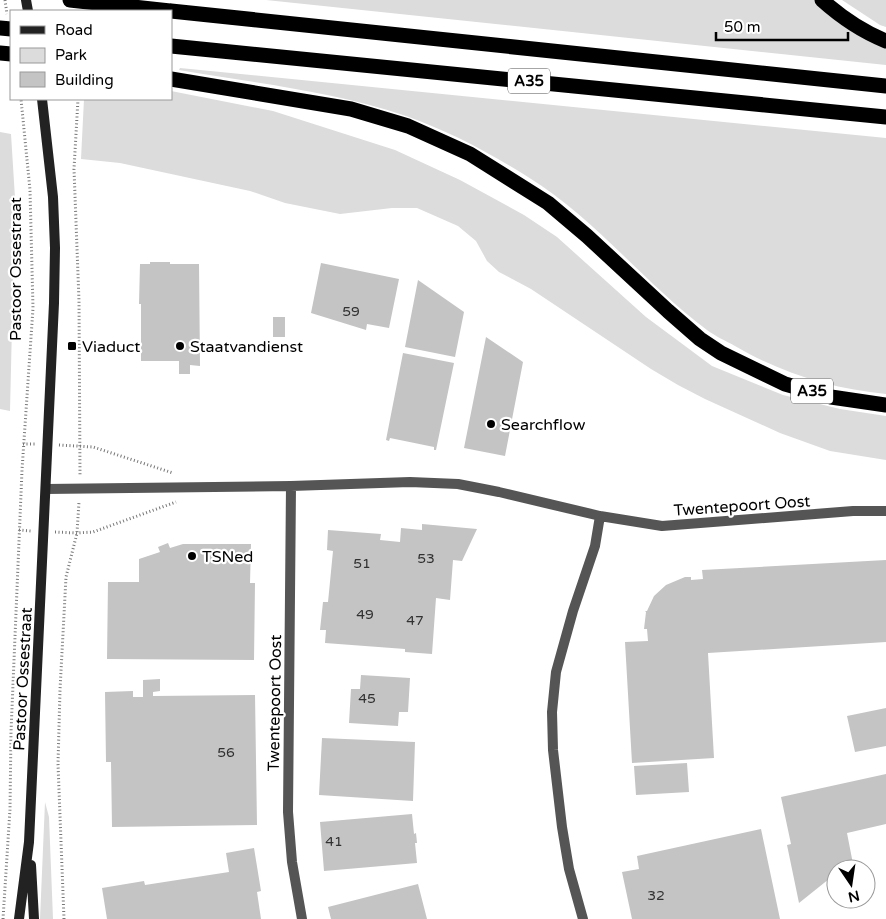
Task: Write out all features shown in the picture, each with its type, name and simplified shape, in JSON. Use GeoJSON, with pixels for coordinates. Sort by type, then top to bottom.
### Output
{"type":"FeatureCollection","features":[{"type":"Feature","properties":{"kind":"highway","name":"A35"},"geometry":{"type":"LineString","coordinates":[[70,0],[162,10]]}},
{"type":"Feature","properties":{"kind":"highway"},"geometry":{"type":"LineString","coordinates":[[822,0],[854,26],[886,40]]}},
{"type":"Feature","properties":{"kind":"highway","name":"A35"},"geometry":{"type":"LineString","coordinates":[[172,11],[886,86]]}},
{"type":"Feature","properties":{"kind":"highway","name":"A35"},"geometry":{"type":"LineString","coordinates":[[172,46],[886,117]]}},
{"type":"Feature","properties":{"kind":"highway","name":"A35"},"geometry":{"type":"LineString","coordinates":[[172,79],[351,109],[408,126],[470,154],[548,203],[700,339],[720,353],[785,384],[831,397],[886,405]]}},
{"type":"Feature","properties":{"kind":"main road","name":"Pastoor Ossestraat"},"geometry":{"type":"LineString","coordinates":[[19,919],[29,842],[54,303],[55,248],[53,197],[42,100]]}},
{"type":"Feature","properties":{"kind":"main road","name":"Pastoor Ossestraat"},"geometry":{"type":"LineString","coordinates":[[29,842],[34,919]]}},
{"type":"Feature","properties":{"kind":"street","name":"Twentepoort Oost"},"geometry":{"type":"LineString","coordinates":[[46,489],[291,486],[410,482],[458,484],[600,516],[662,526],[853,511],[886,511]]}},
{"type":"Feature","properties":{"kind":"street","name":"Twentepoort Oost"},"geometry":{"type":"LineString","coordinates":[[291,486],[288,812],[292,862],[302,919]]}},
{"type":"Feature","properties":{"kind":"street"},"geometry":{"type":"LineString","coordinates":[[584,919],[569,870],[562,826],[553,750],[552,712],[556,672],[573,611],[595,546],[600,516]]}},
{"type":"Feature","properties":{"kind":"path","name":"Pastoor Ossestraat"},"geometry":{"type":"LineString","coordinates":[[3,919],[10,809],[11,732],[22,470],[33,308],[30,190],[22,100]]}},
{"type":"Feature","properties":{"kind":"path"},"geometry":{"type":"LineString","coordinates":[[78,100],[74,169],[79,301],[80,446],[93,447],[179,475]]}},
{"type":"Feature","properties":{"kind":"path"},"geometry":{"type":"LineString","coordinates":[[64,919],[58,764],[60,690],[66,577],[77,533],[93,532],[180,500]]}},
{"type":"Feature","properties":{"kind":"green space"},"geometry":{"type":"Polygon","coordinates":[[[266,0],[814,0],[838,23],[886,48],[886,65],[266,0]]]}},
{"type":"Feature","properties":{"kind":"green space"},"geometry":{"type":"Polygon","coordinates":[[[842,0],[886,0],[886,27],[880,25],[842,0]]]}},
{"type":"Feature","properties":{"kind":"green space"},"geometry":{"type":"Polygon","coordinates":[[[180,68],[886,138],[886,394],[827,384],[789,372],[753,356],[713,334],[684,312],[597,231],[552,193],[499,159],[469,143],[422,122],[378,107],[294,88],[179,70],[180,68]]]}},
{"type":"Feature","properties":{"kind":"green space"},"geometry":{"type":"Polygon","coordinates":[[[172,91],[273,111],[395,150],[460,180],[524,215],[557,237],[646,317],[712,366],[783,395],[840,409],[886,416],[886,460],[830,451],[780,433],[678,385],[531,289],[499,272],[487,261],[476,241],[458,226],[417,208],[392,208],[340,214],[285,203],[250,191],[120,163],[81,159],[84,100],[172,100],[172,91]]]}},
{"type":"Feature","properties":{"kind":"green space"},"geometry":{"type":"Polygon","coordinates":[[[0,132],[11,134],[15,198],[10,411],[0,409],[0,132]]]}},
{"type":"Feature","properties":{"kind":"green space"},"geometry":{"type":"Polygon","coordinates":[[[45,802],[49,817],[53,919],[40,919],[45,802]]]}},
{"type":"Feature","properties":{"kind":"building"},"geometry":{"type":"Polygon","coordinates":[[[150,262],[199,264],[200,366],[190,365],[190,374],[179,374],[179,361],[141,361],[140,264],[150,264],[150,262]]]}},
{"type":"Feature","properties":{"kind":"building"},"geometry":{"type":"Polygon","coordinates":[[[321,263],[399,279],[389,328],[367,324],[366,330],[311,313],[321,263]]]}},
{"type":"Feature","properties":{"kind":"building"},"geometry":{"type":"Polygon","coordinates":[[[418,280],[464,312],[455,357],[405,347],[418,280]]]}},
{"type":"Feature","properties":{"kind":"building"},"geometry":{"type":"Polygon","coordinates":[[[273,317],[285,317],[285,337],[273,337],[273,317]]]}},
{"type":"Feature","properties":{"kind":"building"},"geometry":{"type":"Polygon","coordinates":[[[486,337],[523,362],[505,456],[464,448],[486,337]]]}},
{"type":"Feature","properties":{"kind":"building"},"geometry":{"type":"Polygon","coordinates":[[[403,353],[454,363],[436,450],[434,450],[434,447],[390,438],[389,441],[386,440],[403,353]]]}},
{"type":"Feature","properties":{"kind":"building"},"geometry":{"type":"Polygon","coordinates":[[[422,524],[477,529],[462,561],[453,560],[450,600],[436,598],[432,654],[405,652],[405,649],[325,643],[326,630],[320,630],[323,602],[328,602],[333,551],[327,550],[328,530],[381,534],[380,540],[400,542],[401,528],[422,530],[422,524]]]}},
{"type":"Feature","properties":{"kind":"building"},"geometry":{"type":"Polygon","coordinates":[[[168,543],[170,548],[183,544],[251,544],[250,583],[255,583],[254,660],[107,659],[108,582],[139,582],[139,559],[160,552],[158,547],[168,543]]]}},
{"type":"Feature","properties":{"kind":"building"},"geometry":{"type":"Polygon","coordinates":[[[886,560],[886,642],[708,653],[714,758],[632,763],[625,642],[648,641],[647,629],[644,629],[645,611],[647,611],[654,596],[666,585],[685,577],[691,577],[691,580],[703,579],[702,570],[886,560]]]}},
{"type":"Feature","properties":{"kind":"building"},"geometry":{"type":"Polygon","coordinates":[[[361,675],[410,678],[408,712],[399,712],[398,726],[349,723],[351,689],[360,689],[361,675]]]}},
{"type":"Feature","properties":{"kind":"building"},"geometry":{"type":"Polygon","coordinates":[[[160,679],[160,691],[153,692],[153,696],[255,695],[257,825],[112,827],[111,762],[106,762],[105,692],[133,691],[133,697],[143,697],[143,680],[160,679]]]}},
{"type":"Feature","properties":{"kind":"building"},"geometry":{"type":"Polygon","coordinates":[[[886,708],[886,746],[855,752],[847,716],[886,708]]]}},
{"type":"Feature","properties":{"kind":"building"},"geometry":{"type":"Polygon","coordinates":[[[322,738],[415,742],[413,801],[319,795],[322,738]]]}},
{"type":"Feature","properties":{"kind":"building"},"geometry":{"type":"Polygon","coordinates":[[[687,763],[689,792],[636,795],[634,766],[687,763]]]}},
{"type":"Feature","properties":{"kind":"building"},"geometry":{"type":"Polygon","coordinates":[[[886,774],[886,824],[847,833],[852,859],[826,859],[826,881],[799,903],[787,845],[791,844],[781,797],[886,774]]]}},
{"type":"Feature","properties":{"kind":"building"},"geometry":{"type":"Polygon","coordinates":[[[412,814],[414,834],[416,833],[417,863],[324,871],[320,822],[412,814]]]}},
{"type":"Feature","properties":{"kind":"building"},"geometry":{"type":"Polygon","coordinates":[[[761,829],[780,919],[632,919],[622,872],[639,869],[637,856],[761,829]]]}},
{"type":"Feature","properties":{"kind":"building"},"geometry":{"type":"Polygon","coordinates":[[[254,848],[261,891],[257,892],[261,919],[107,919],[102,888],[144,881],[145,885],[229,872],[226,853],[254,848]]]}},
{"type":"Feature","properties":{"kind":"building"},"geometry":{"type":"Polygon","coordinates":[[[418,884],[427,919],[331,919],[328,907],[418,884]]]}},
{"type":"Feature","properties":{"kind":"place","name":"Viaduct"},"geometry":{"type":"Point","coordinates":[72,346]}},
{"type":"Feature","properties":{"kind":"place","name":"Staatvandienst"},"geometry":{"type":"Point","coordinates":[180,346]}},
{"type":"Feature","properties":{"kind":"place","name":"Searchflow"},"geometry":{"type":"Point","coordinates":[491,424]}},
{"type":"Feature","properties":{"kind":"place","name":"TSNed"},"geometry":{"type":"Point","coordinates":[192,556]}}]}
